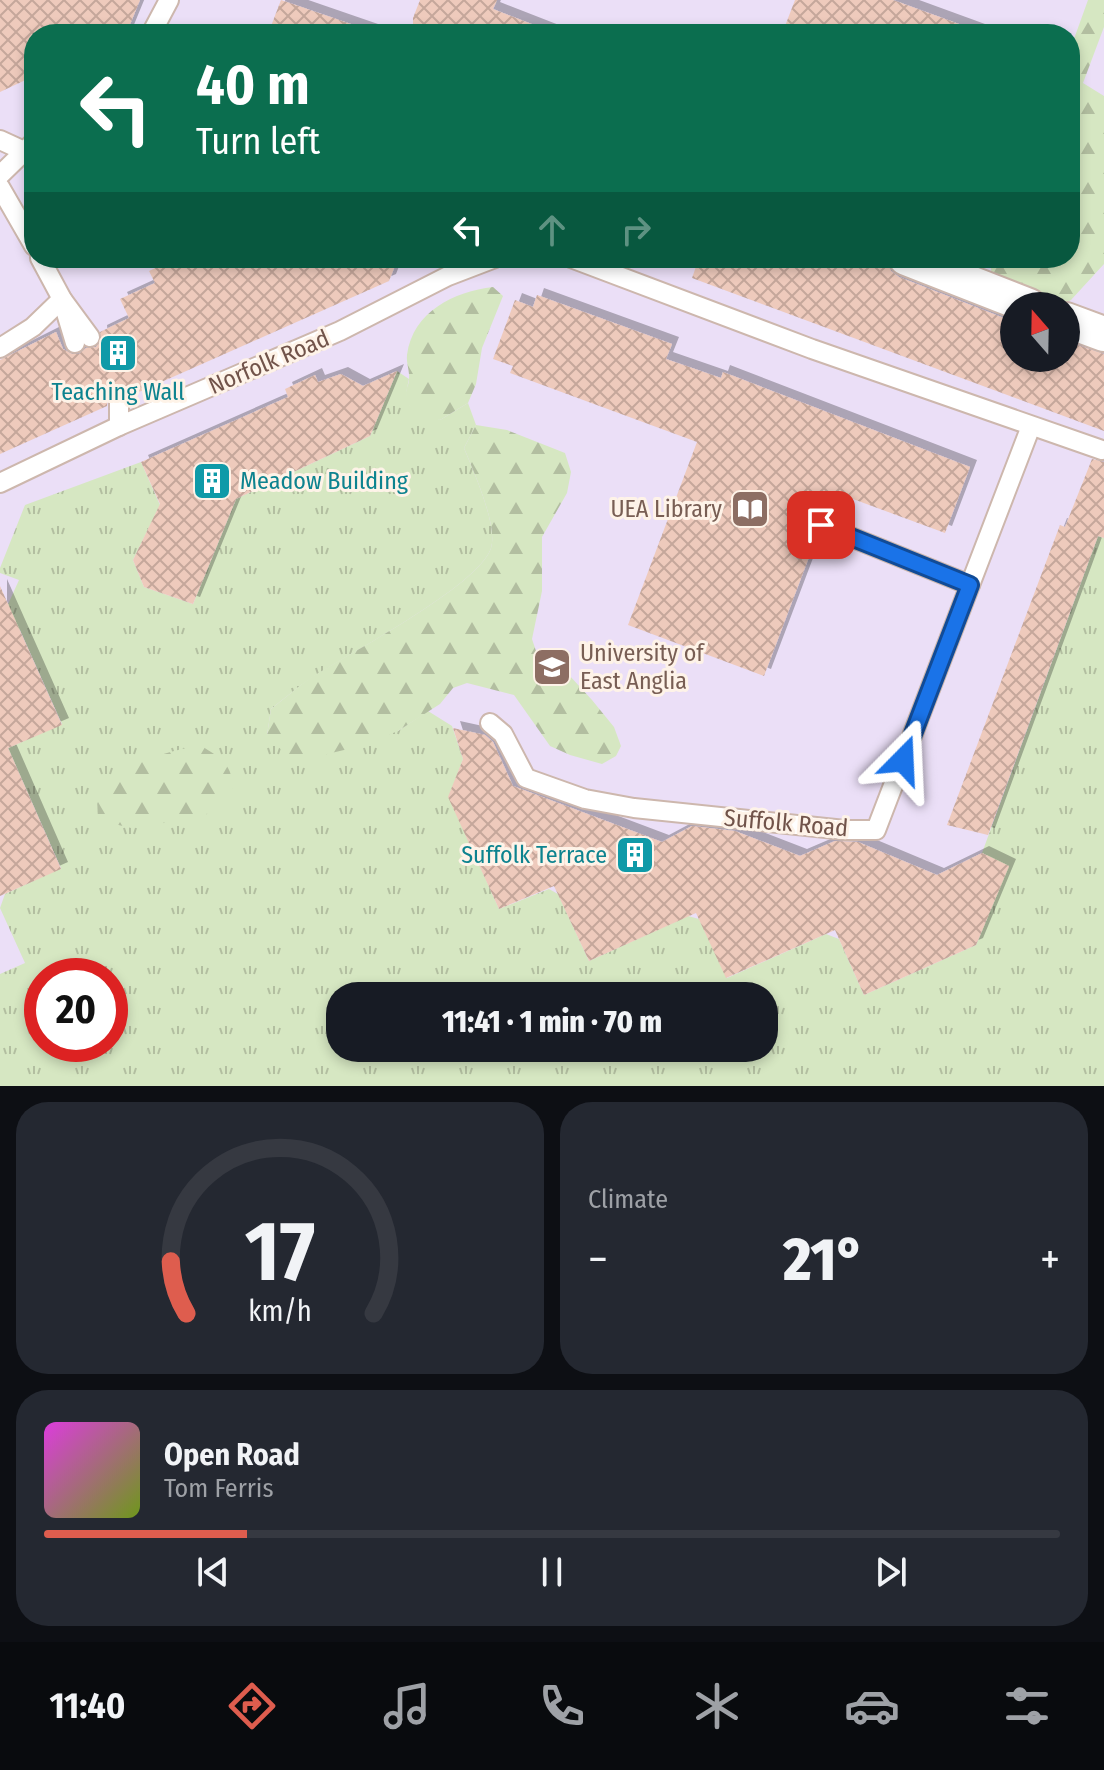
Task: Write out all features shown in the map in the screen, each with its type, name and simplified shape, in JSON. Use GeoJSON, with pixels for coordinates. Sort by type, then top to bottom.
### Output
{"type":"FeatureCollection","features":[{"type":"Feature","properties":{"kind":"street"},"geometry":{"type":"LineString","coordinates":[[932,268],[1000,295]]}},
{"type":"Feature","properties":{"kind":"street"},"geometry":{"type":"LineString","coordinates":[[1080,325],[1104,334]]}},
{"type":"Feature","properties":{"kind":"lane"},"geometry":{"type":"LineString","coordinates":[[156,24],[169,0]]}},
{"type":"Feature","properties":{"kind":"lane"},"geometry":{"type":"LineString","coordinates":[[0,140],[24,145]]}},
{"type":"Feature","properties":{"kind":"lane"},"geometry":{"type":"LineString","coordinates":[[0,175],[24,151]]}},
{"type":"Feature","properties":{"kind":"lane"},"geometry":{"type":"LineString","coordinates":[[0,187],[24,229]]}},
{"type":"Feature","properties":{"kind":"lane"},"geometry":{"type":"LineString","coordinates":[[45,268],[83,340]]}},
{"type":"Feature","properties":{"kind":"lane","name":"Norfolk Road"},"geometry":{"type":"LineString","coordinates":[[0,483],[119,426],[340,331],[469,268]]}},
{"type":"Feature","properties":{"kind":"lane"},"geometry":{"type":"LineString","coordinates":[[597,268],[812,349],[1102,450]]}},
{"type":"Feature","properties":{"kind":"lane"},"geometry":{"type":"LineString","coordinates":[[0,348],[33,327],[62,299]]}},
{"type":"Feature","properties":{"kind":"lane"},"geometry":{"type":"LineString","coordinates":[[112,404],[119,426]]}},
{"type":"Feature","properties":{"kind":"lane","name":"Suffolk Road"},"geometry":{"type":"LineString","coordinates":[[490,723],[503,734],[526,778],[585,799],[664,812],[845,830],[876,830],[1031,426]]}},
{"type":"Feature","properties":{"kind":"lane"},"geometry":{"type":"LineString","coordinates":[[821,525],[970,585]]}},
{"type":"Feature","properties":{"kind":"shaded area","name":"University of East Anglia"},"geometry":{"type":"Polygon","coordinates":[[[0,0],[1104,0],[1104,1086],[0,1086],[0,0]]]}},
{"type":"Feature","properties":{"kind":"green space"},"geometry":{"type":"Polygon","coordinates":[[[1088,0],[1104,0],[1104,27],[1083,83],[1104,96],[1104,264],[1078,292],[1026,292],[991,279],[991,268],[1080,268],[1080,24],[1088,0]]]}},
{"type":"Feature","properties":{"kind":"green space"},"geometry":{"type":"Polygon","coordinates":[[[493,287],[503,296],[482,348],[476,384],[468,403],[440,420],[412,409],[406,392],[409,382],[407,355],[417,327],[427,315],[450,299],[493,287]]]}},
{"type":"Feature","properties":{"kind":"green space"},"geometry":{"type":"Polygon","coordinates":[[[397,371],[409,379],[406,393],[410,406],[440,420],[468,403],[476,425],[464,448],[488,512],[491,548],[481,564],[438,600],[310,679],[271,709],[267,735],[398,731],[428,711],[452,726],[463,759],[449,797],[499,909],[549,889],[558,894],[589,961],[688,916],[699,919],[727,978],[826,934],[839,939],[864,995],[976,945],[1008,867],[982,853],[1098,536],[1104,538],[1104,1086],[0,1086],[0,974],[24,963],[24,1062],[128,1062],[128,958],[24,958],[24,961],[0,908],[5,894],[61,868],[8,748],[62,724],[20,630],[0,622],[19,580],[0,573],[0,568],[25,505],[141,462],[160,505],[133,560],[144,587],[193,604],[236,499],[370,436],[397,371]]]}},
{"type":"Feature","properties":{"kind":"green space"},"geometry":{"type":"Polygon","coordinates":[[[476,425],[507,430],[565,453],[571,472],[567,493],[542,537],[542,591],[532,639],[538,657],[569,675],[614,727],[621,746],[616,756],[602,764],[550,746],[514,695],[467,683],[453,688],[440,704],[398,731],[361,746],[293,762],[267,735],[271,709],[309,679],[438,600],[481,564],[491,548],[488,512],[464,448],[476,425]]]}},
{"type":"Feature","properties":{"kind":"green space"},"geometry":{"type":"Polygon","coordinates":[[[200,745],[222,761],[230,772],[233,798],[220,811],[131,828],[98,820],[97,798],[120,776],[143,761],[200,745]]]}},
{"type":"Feature","properties":{"kind":"building"},"geometry":{"type":"Polygon","coordinates":[[[0,0],[140,0],[130,24],[24,24],[24,81],[0,92],[0,0]]]}},
{"type":"Feature","properties":{"kind":"building"},"geometry":{"type":"Polygon","coordinates":[[[281,0],[351,24],[272,24],[281,0]]]}},
{"type":"Feature","properties":{"kind":"building"},"geometry":{"type":"Polygon","coordinates":[[[420,0],[497,0],[493,9],[531,24],[413,24],[420,0]]]}},
{"type":"Feature","properties":{"kind":"building"},"geometry":{"type":"Polygon","coordinates":[[[795,0],[893,0],[959,24],[786,24],[795,0]]]}},
{"type":"Feature","properties":{"kind":"building","name":"Teaching Wall"},"geometry":{"type":"Polygon","coordinates":[[[155,268],[394,268],[389,281],[130,396],[124,390],[114,390],[108,396],[107,406],[0,454],[0,360],[56,332],[63,349],[72,354],[96,347],[101,341],[100,332],[129,318],[120,299],[155,283],[149,271],[155,268]]]}},
{"type":"Feature","properties":{"kind":"building"},"geometry":{"type":"Polygon","coordinates":[[[696,268],[890,268],[899,277],[1000,317],[1000,372],[1080,372],[1080,346],[1104,354],[1104,431],[692,278],[696,268]]]}},
{"type":"Feature","properties":{"kind":"building","name":"UEA Library"},"geometry":{"type":"Polygon","coordinates":[[[537,295],[672,344],[666,359],[721,378],[723,372],[970,467],[945,533],[834,492],[825,514],[814,515],[810,521],[811,532],[817,536],[764,676],[628,625],[697,442],[510,373],[513,366],[493,359],[515,300],[533,307],[537,295]]]}},
{"type":"Feature","properties":{"kind":"building","name":"Meadow Building"},"geometry":{"type":"Polygon","coordinates":[[[397,371],[370,436],[236,499],[193,604],[144,587],[133,560],[160,504],[141,462],[288,397],[285,389],[315,375],[318,382],[341,374],[363,386],[397,371]]]}},
{"type":"Feature","properties":{"kind":"building"},"geometry":{"type":"Polygon","coordinates":[[[1092,459],[1104,462],[1104,538],[1098,536],[988,835],[947,825],[1060,525],[1065,527],[1092,459]]]}},
{"type":"Feature","properties":{"kind":"building"},"geometry":{"type":"Polygon","coordinates":[[[0,586],[62,725],[8,748],[61,869],[0,896],[0,586]]]}},
{"type":"Feature","properties":{"kind":"building","name":"Suffolk Terrace"},"geometry":{"type":"Polygon","coordinates":[[[453,728],[485,735],[493,742],[513,786],[662,842],[692,826],[735,831],[800,856],[835,841],[858,842],[937,875],[982,853],[1009,866],[976,945],[864,995],[835,930],[726,978],[696,913],[589,961],[554,886],[499,909],[448,797],[463,759],[453,728]]]}},
{"type":"Feature","properties":{"kind":"place","name":"Teaching Wall"},"geometry":{"type":"Point","coordinates":[118,353]}},
{"type":"Feature","properties":{"kind":"place","name":"Meadow Building"},"geometry":{"type":"Point","coordinates":[212,481]}},
{"type":"Feature","properties":{"kind":"place","name":"UEA Library"},"geometry":{"type":"Point","coordinates":[750,509]}},
{"type":"Feature","properties":{"kind":"place","name":"University of East Anglia"},"geometry":{"type":"Point","coordinates":[552,667]}},
{"type":"Feature","properties":{"kind":"place","name":"Suffolk Terrace"},"geometry":{"type":"Point","coordinates":[635,855]}},
{"type":"Feature","properties":{"kind":"route"},"geometry":{"type":"LineString","coordinates":[[821,525],[970,585],[903,760]]}}]}
